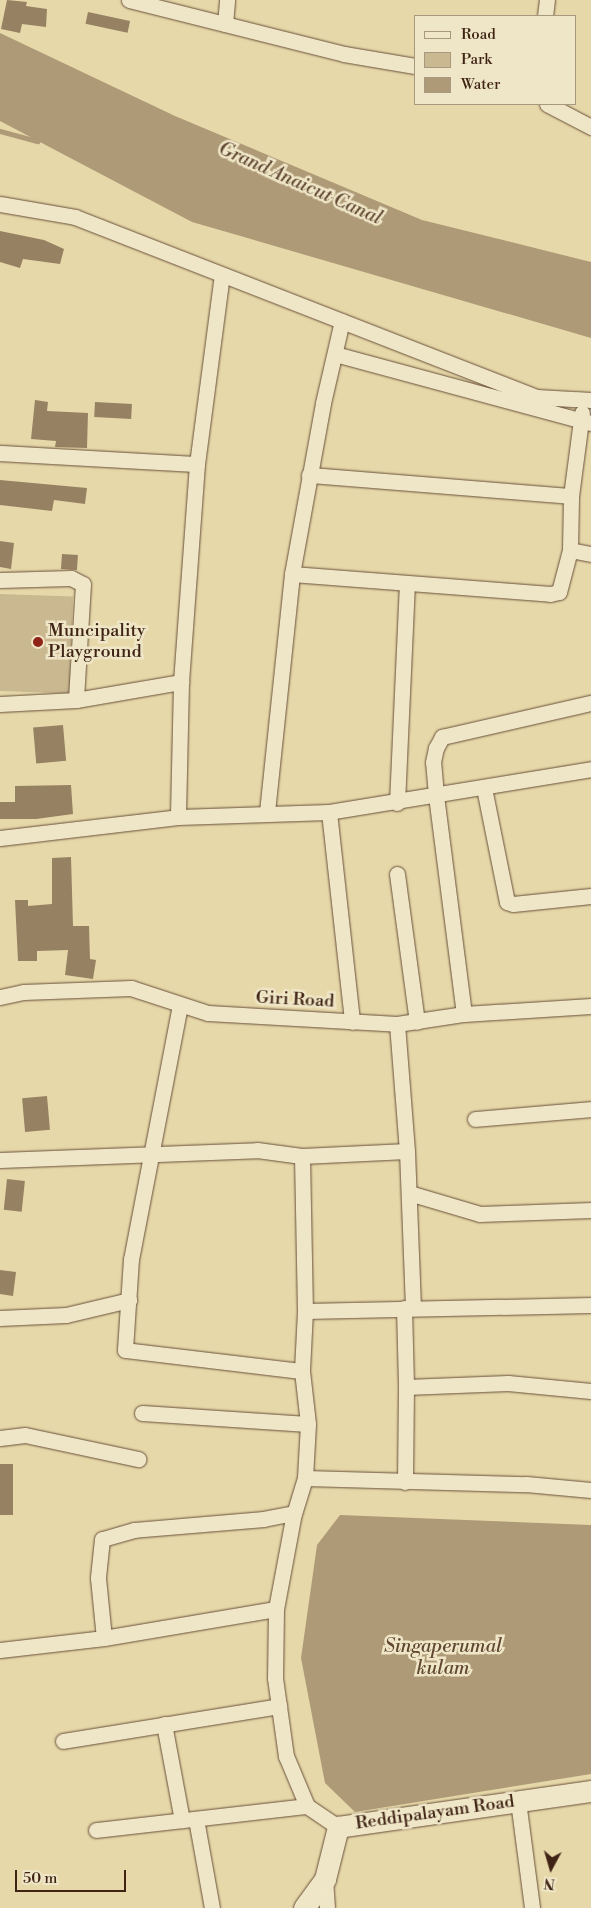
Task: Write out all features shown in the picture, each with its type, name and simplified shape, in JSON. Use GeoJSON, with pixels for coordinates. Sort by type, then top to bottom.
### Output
{"type":"FeatureCollection","features":[{"type":"Feature","properties":{"kind":"main road","name":"Reddipalayam Road"},"geometry":{"type":"LineString","coordinates":[[304,1908],[325,1879],[338,1827],[591,1791]]}},
{"type":"Feature","properties":{"kind":"street"},"geometry":{"type":"LineString","coordinates":[[129,0],[344,54],[414,66]]}},
{"type":"Feature","properties":{"kind":"street"},"geometry":{"type":"LineString","coordinates":[[225,24],[227,0]]}},
{"type":"Feature","properties":{"kind":"street"},"geometry":{"type":"LineString","coordinates":[[546,15],[547,0]]}},
{"type":"Feature","properties":{"kind":"street"},"geometry":{"type":"LineString","coordinates":[[549,105],[591,127]]}},
{"type":"Feature","properties":{"kind":"street"},"geometry":{"type":"LineString","coordinates":[[0,204],[75,218],[537,398],[588,400],[586,422],[571,496],[570,550],[559,592],[292,574]]}},
{"type":"Feature","properties":{"kind":"street"},"geometry":{"type":"LineString","coordinates":[[178,817],[181,682],[197,464],[222,274]]}},
{"type":"Feature","properties":{"kind":"street"},"geometry":{"type":"LineString","coordinates":[[267,812],[292,574],[309,475],[342,321]]}},
{"type":"Feature","properties":{"kind":"street"},"geometry":{"type":"LineString","coordinates":[[335,354],[586,422]]}},
{"type":"Feature","properties":{"kind":"street"},"geometry":{"type":"LineString","coordinates":[[0,453],[197,464]]}},
{"type":"Feature","properties":{"kind":"street"},"geometry":{"type":"LineString","coordinates":[[309,475],[571,496]]}},
{"type":"Feature","properties":{"kind":"street"},"geometry":{"type":"LineString","coordinates":[[570,550],[591,554]]}},
{"type":"Feature","properties":{"kind":"street"},"geometry":{"type":"LineString","coordinates":[[0,580],[71,578],[83,584],[76,700]]}},
{"type":"Feature","properties":{"kind":"street"},"geometry":{"type":"LineString","coordinates":[[397,803],[407,583]]}},
{"type":"Feature","properties":{"kind":"street"},"geometry":{"type":"LineString","coordinates":[[0,704],[76,700],[181,682]]}},
{"type":"Feature","properties":{"kind":"street"},"geometry":{"type":"LineString","coordinates":[[464,1014],[433,762],[442,737],[591,703]]}},
{"type":"Feature","properties":{"kind":"street"},"geometry":{"type":"LineString","coordinates":[[0,838],[178,817],[267,812],[329,812],[397,803],[591,769]]}},
{"type":"Feature","properties":{"kind":"street"},"geometry":{"type":"LineString","coordinates":[[484,788],[507,902],[513,904],[591,896]]}},
{"type":"Feature","properties":{"kind":"street"},"geometry":{"type":"LineString","coordinates":[[329,812],[352,1022]]}},
{"type":"Feature","properties":{"kind":"street"},"geometry":{"type":"LineString","coordinates":[[397,874],[417,1022]]}},
{"type":"Feature","properties":{"kind":"street","name":"Giri Road"},"geometry":{"type":"LineString","coordinates":[[0,997],[23,992],[131,988],[208,1013],[397,1024],[464,1014],[591,1006]]}},
{"type":"Feature","properties":{"kind":"street"},"geometry":{"type":"LineString","coordinates":[[180,1005],[131,1258],[125,1350],[302,1372]]}},
{"type":"Feature","properties":{"kind":"street"},"geometry":{"type":"LineString","coordinates":[[397,1024],[408,1151],[409,1192],[404,1482]]}},
{"type":"Feature","properties":{"kind":"street"},"geometry":{"type":"LineString","coordinates":[[475,1119],[591,1109]]}},
{"type":"Feature","properties":{"kind":"street"},"geometry":{"type":"LineString","coordinates":[[0,1160],[257,1150],[302,1156],[408,1151]]}},
{"type":"Feature","properties":{"kind":"street"},"geometry":{"type":"LineString","coordinates":[[302,1156],[305,1310],[302,1372],[308,1424],[305,1478],[294,1513],[276,1610],[275,1678],[286,1756],[307,1806],[338,1827]]}},
{"type":"Feature","properties":{"kind":"street"},"geometry":{"type":"LineString","coordinates":[[409,1192],[480,1214],[591,1210]]}},
{"type":"Feature","properties":{"kind":"street"},"geometry":{"type":"LineString","coordinates":[[0,1318],[66,1315],[129,1300]]}},
{"type":"Feature","properties":{"kind":"street"},"geometry":{"type":"LineString","coordinates":[[305,1310],[591,1305]]}},
{"type":"Feature","properties":{"kind":"street"},"geometry":{"type":"LineString","coordinates":[[406,1387],[508,1383],[591,1391]]}},
{"type":"Feature","properties":{"kind":"street"},"geometry":{"type":"LineString","coordinates":[[142,1413],[308,1424]]}},
{"type":"Feature","properties":{"kind":"street"},"geometry":{"type":"LineString","coordinates":[[0,1438],[25,1435],[138,1459]]}},
{"type":"Feature","properties":{"kind":"street"},"geometry":{"type":"LineString","coordinates":[[305,1478],[526,1484],[591,1490]]}},
{"type":"Feature","properties":{"kind":"street"},"geometry":{"type":"LineString","coordinates":[[104,1638],[98,1578],[102,1539],[134,1530],[264,1519],[294,1513]]}},
{"type":"Feature","properties":{"kind":"street"},"geometry":{"type":"LineString","coordinates":[[0,1650],[104,1638],[276,1610]]}},
{"type":"Feature","properties":{"kind":"street"},"geometry":{"type":"LineString","coordinates":[[63,1741],[279,1706]]}},
{"type":"Feature","properties":{"kind":"street"},"geometry":{"type":"LineString","coordinates":[[164,1724],[212,1908]]}},
{"type":"Feature","properties":{"kind":"street"},"geometry":{"type":"LineString","coordinates":[[518,1800],[532,1908]]}},
{"type":"Feature","properties":{"kind":"street"},"geometry":{"type":"LineString","coordinates":[[96,1830],[307,1806]]}},
{"type":"Feature","properties":{"kind":"street"},"geometry":{"type":"LineString","coordinates":[[325,1879],[327,1908]]}},
{"type":"Feature","properties":{"kind":"green space","name":"Muncipality Playground"},"geometry":{"type":"Polygon","coordinates":[[[0,594],[73,597],[70,693],[0,691],[0,594]]]}},
{"type":"Feature","properties":{"kind":"water","name":"Grand Anaicut Canal"},"geometry":{"type":"Polygon","coordinates":[[[0,33],[175,116],[422,220],[591,262],[591,338],[192,222],[0,121],[0,33]]]}},
{"type":"Feature","properties":{"kind":"water","name":"Singaperumal kulam"},"geometry":{"type":"Polygon","coordinates":[[[340,1515],[591,1525],[591,1774],[355,1812],[325,1783],[301,1658],[317,1545],[340,1515]]]}},
{"type":"Feature","properties":{"kind":"building"},"geometry":{"type":"Polygon","coordinates":[[[7,0],[27,2],[26,6],[47,9],[46,27],[22,24],[20,33],[1,29],[7,0]]]}},
{"type":"Feature","properties":{"kind":"building"},"geometry":{"type":"Polygon","coordinates":[[[88,12],[130,21],[128,33],[86,24],[88,12]]]}},
{"type":"Feature","properties":{"kind":"building"},"geometry":{"type":"Polygon","coordinates":[[[0,231],[44,240],[64,249],[60,264],[23,259],[20,268],[0,262],[0,231]]]}},
{"type":"Feature","properties":{"kind":"building"},"geometry":{"type":"Polygon","coordinates":[[[35,400],[48,402],[47,411],[88,413],[87,448],[55,447],[56,441],[31,439],[35,400]]]}},
{"type":"Feature","properties":{"kind":"building"},"geometry":{"type":"Polygon","coordinates":[[[95,402],[132,404],[131,419],[94,417],[95,402]]]}},
{"type":"Feature","properties":{"kind":"building"},"geometry":{"type":"Polygon","coordinates":[[[0,480],[87,488],[85,504],[54,500],[52,511],[0,505],[0,480]]]}},
{"type":"Feature","properties":{"kind":"building"},"geometry":{"type":"Polygon","coordinates":[[[0,541],[14,543],[11,569],[0,567],[0,541]]]}},
{"type":"Feature","properties":{"kind":"building"},"geometry":{"type":"Polygon","coordinates":[[[62,554],[78,555],[77,570],[61,569],[62,554]]]}},
{"type":"Feature","properties":{"kind":"building"},"geometry":{"type":"Polygon","coordinates":[[[63,725],[66,761],[36,763],[33,728],[63,725]]]}},
{"type":"Feature","properties":{"kind":"building"},"geometry":{"type":"Polygon","coordinates":[[[71,785],[73,814],[36,819],[0,819],[0,802],[15,802],[15,786],[71,785]]]}},
{"type":"Feature","properties":{"kind":"building"},"geometry":{"type":"Polygon","coordinates":[[[71,857],[73,926],[89,926],[90,959],[96,960],[93,979],[65,975],[68,950],[37,951],[37,961],[18,961],[15,900],[28,900],[28,906],[52,904],[52,858],[71,857]]]}},
{"type":"Feature","properties":{"kind":"building"},"geometry":{"type":"Polygon","coordinates":[[[47,1096],[50,1130],[25,1132],[22,1098],[47,1096]]]}},
{"type":"Feature","properties":{"kind":"building"},"geometry":{"type":"Polygon","coordinates":[[[7,1179],[25,1181],[22,1212],[4,1210],[7,1179]]]}},
{"type":"Feature","properties":{"kind":"building"},"geometry":{"type":"Polygon","coordinates":[[[0,1270],[16,1272],[13,1296],[0,1294],[0,1270]]]}},
{"type":"Feature","properties":{"kind":"building"},"geometry":{"type":"Polygon","coordinates":[[[0,1464],[13,1464],[13,1515],[0,1515],[0,1464]]]}},
{"type":"Feature","properties":{"kind":"waterway"},"geometry":{"type":"LineString","coordinates":[[0,131],[38,141]]}},
{"type":"Feature","properties":{"kind":"place","name":"Muncipality Playground"},"geometry":{"type":"Point","coordinates":[38,642]}}]}
